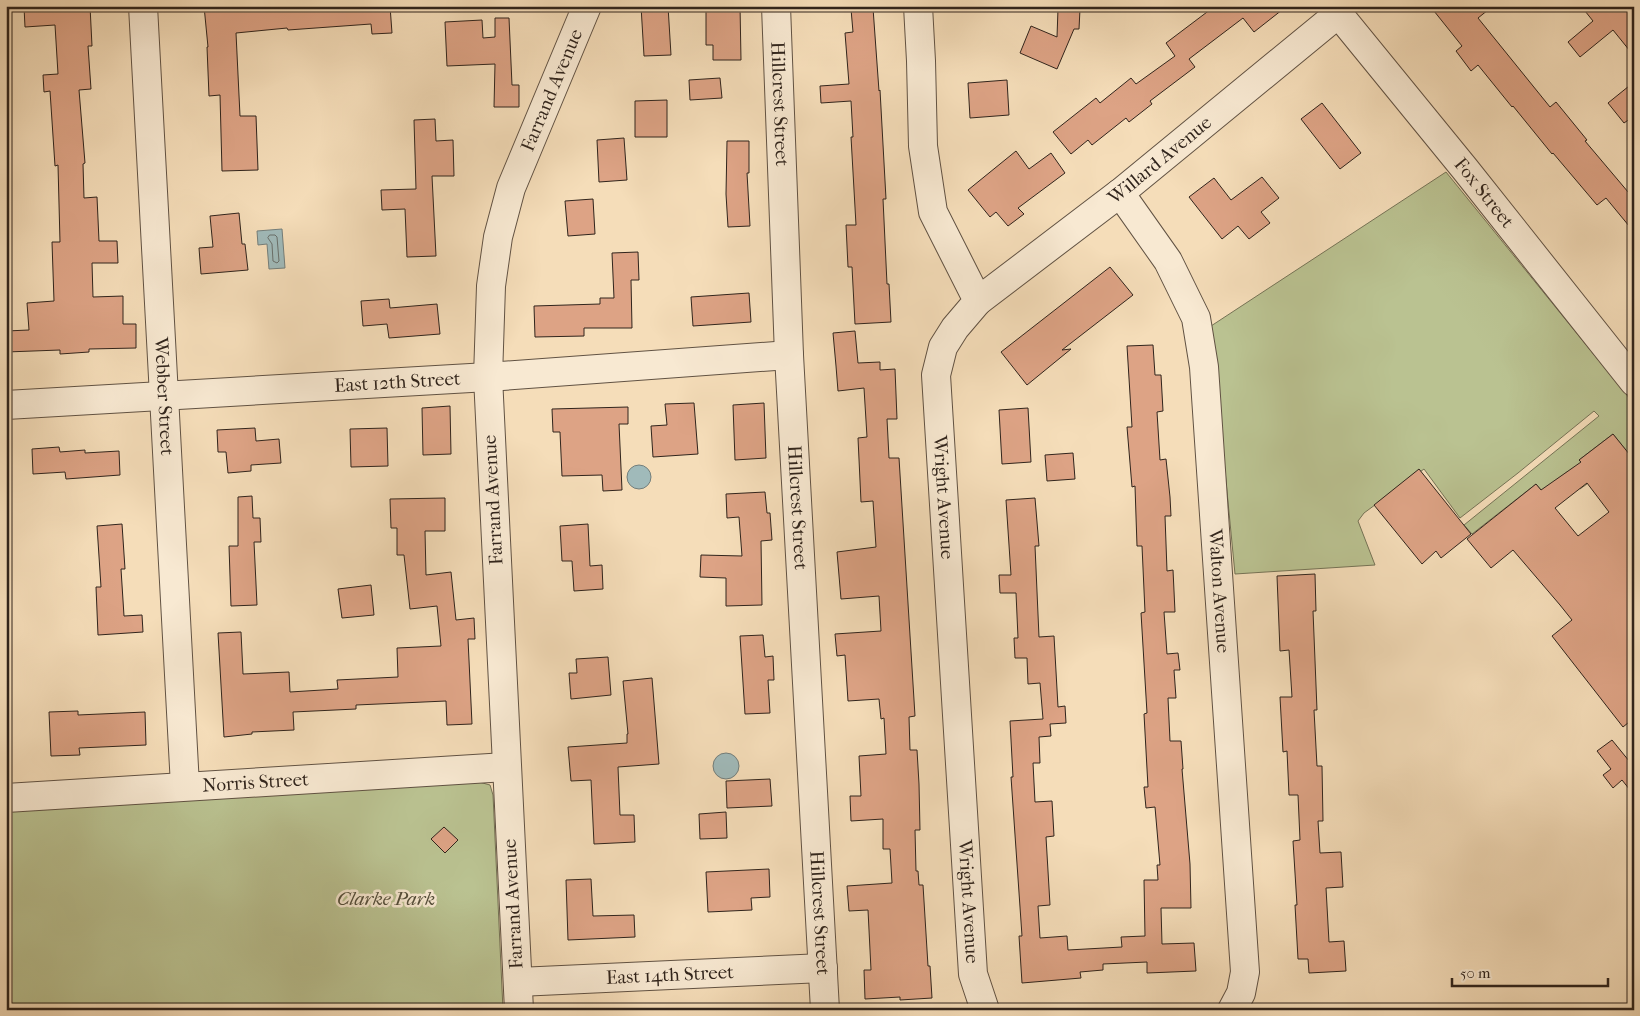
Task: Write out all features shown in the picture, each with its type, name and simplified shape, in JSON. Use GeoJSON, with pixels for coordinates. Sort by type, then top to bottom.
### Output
{"type":"FeatureCollection","features":[{"type":"Feature","properties":{"kind":"street","name":"Webber Street"},"geometry":{"type":"LineString","coordinates":[[143,6],[185,786]]}},
{"type":"Feature","properties":{"kind":"street","name":"Farrand Avenue"},"geometry":{"type":"LineString","coordinates":[[519,1010],[488,377],[491,286],[498,237],[511,188],[586,6]]}},
{"type":"Feature","properties":{"kind":"street","name":"Hillcrest Street"},"geometry":{"type":"LineString","coordinates":[[776,6],[789,355],[825,1010]]}},
{"type":"Feature","properties":{"kind":"street"},"geometry":{"type":"LineString","coordinates":[[918,6],[923,146],[933,212],[978,301]]}},
{"type":"Feature","properties":{"kind":"street","name":"Willard Avenue"},"geometry":{"type":"LineString","coordinates":[[978,301],[1120,193],[1335,10]]}},
{"type":"Feature","properties":{"kind":"street","name":"Fox Street"},"geometry":{"type":"LineString","coordinates":[[1335,10],[1634,382]]}},
{"type":"Feature","properties":{"kind":"street","name":"Walton Avenue"},"geometry":{"type":"LineString","coordinates":[[1120,193],[1168,261],[1196,318],[1204,367],[1246,972],[1241,993],[1232,1010]]}},
{"type":"Feature","properties":{"kind":"street","name":"Wright Avenue"},"geometry":{"type":"LineString","coordinates":[[978,301],[955,328],[943,347],[936,375],[973,974],[985,1010]]}},
{"type":"Feature","properties":{"kind":"street","name":"East 12th Street"},"geometry":{"type":"LineString","coordinates":[[6,405],[488,377],[789,355]]}},
{"type":"Feature","properties":{"kind":"street","name":"Norris Street"},"geometry":{"type":"LineString","coordinates":[[6,798],[506,767]]}},
{"type":"Feature","properties":{"kind":"street","name":"East 14th Street"},"geometry":{"type":"LineString","coordinates":[[518,982],[823,968]]}},
{"type":"Feature","properties":{"kind":"green space"},"geometry":{"type":"Polygon","coordinates":[[[1446,172],[1634,404],[1634,460],[1613,434],[1579,460],[1587,469],[1580,475],[1587,484],[1580,489],[1567,472],[1542,491],[1536,484],[1472,534],[1464,525],[1599,416],[1594,411],[1460,518],[1424,469],[1364,513],[1358,521],[1375,565],[1235,574],[1211,326],[1446,172]]]}},
{"type":"Feature","properties":{"kind":"green space","name":"Clarke Park"},"geometry":{"type":"Polygon","coordinates":[[[479,782],[490,785],[493,795],[503,1010],[6,1010],[6,811],[479,782]]]}},
{"type":"Feature","properties":{"kind":"water"},"geometry":{"type":"Polygon","coordinates":[[[282,229],[285,268],[269,269],[267,244],[258,245],[257,231],[282,229]]]}},
{"type":"Feature","properties":{"kind":"water"},"geometry":{"type":"Polygon","coordinates":[[[639,465],[648,468],[651,477],[648,486],[639,489],[630,486],[627,477],[630,468],[639,465]]]}},
{"type":"Feature","properties":{"kind":"water"},"geometry":{"type":"Polygon","coordinates":[[[726,753],[735,757],[739,766],[735,775],[726,779],[717,775],[713,766],[717,757],[726,753]]]}},
{"type":"Feature","properties":{"kind":"building"},"geometry":{"type":"Polygon","coordinates":[[[90,6],[92,46],[88,46],[91,89],[79,90],[85,163],[83,164],[84,198],[97,197],[99,241],[117,241],[118,263],[92,263],[93,297],[123,296],[123,324],[136,324],[136,348],[89,349],[89,352],[60,354],[60,350],[6,352],[6,331],[29,330],[27,303],[54,301],[52,242],[60,242],[58,165],[55,166],[50,91],[44,92],[43,75],[58,74],[55,25],[25,27],[24,7],[90,6]]]}},
{"type":"Feature","properties":{"kind":"building"},"geometry":{"type":"Polygon","coordinates":[[[204,6],[390,6],[392,33],[372,34],[371,24],[288,30],[287,28],[236,33],[240,116],[256,116],[258,170],[222,171],[220,95],[209,96],[208,47],[204,6]]]}},
{"type":"Feature","properties":{"kind":"building"},"geometry":{"type":"Polygon","coordinates":[[[641,6],[668,6],[671,55],[644,56],[641,6]]]}},
{"type":"Feature","properties":{"kind":"building"},"geometry":{"type":"Polygon","coordinates":[[[740,6],[741,60],[713,60],[713,45],[706,45],[706,7],[740,6]]]}},
{"type":"Feature","properties":{"kind":"building"},"geometry":{"type":"Polygon","coordinates":[[[1215,6],[1287,6],[1254,32],[1243,18],[1189,59],[1195,67],[1150,101],[1152,104],[1129,122],[1126,118],[1092,145],[1088,140],[1071,154],[1053,132],[1096,98],[1100,103],[1131,78],[1136,84],[1175,56],[1166,43],[1215,6]]]}},
{"type":"Feature","properties":{"kind":"building"},"geometry":{"type":"Polygon","coordinates":[[[1430,6],[1493,6],[1478,18],[1550,107],[1556,102],[1587,140],[1585,141],[1634,199],[1634,232],[1606,198],[1597,205],[1478,65],[1471,71],[1456,51],[1462,46],[1430,6]]]}},
{"type":"Feature","properties":{"kind":"building"},"geometry":{"type":"Polygon","coordinates":[[[1581,6],[1634,6],[1634,56],[1613,30],[1580,57],[1568,42],[1593,21],[1581,6]]]}},
{"type":"Feature","properties":{"kind":"building"},"geometry":{"type":"Polygon","coordinates":[[[873,8],[880,90],[886,199],[883,199],[887,284],[889,284],[891,322],[855,324],[852,267],[848,267],[846,225],[856,225],[851,101],[821,103],[820,86],[849,84],[845,33],[853,32],[851,9],[873,8]]]}},
{"type":"Feature","properties":{"kind":"building"},"geometry":{"type":"Polygon","coordinates":[[[1058,9],[1080,9],[1079,29],[1074,29],[1057,69],[1020,53],[1031,26],[1057,37],[1058,9]]]}},
{"type":"Feature","properties":{"kind":"building"},"geometry":{"type":"Polygon","coordinates":[[[495,18],[509,18],[512,85],[519,85],[519,107],[494,107],[495,64],[447,66],[445,22],[482,20],[483,38],[495,37],[495,18]]]}},
{"type":"Feature","properties":{"kind":"building"},"geometry":{"type":"Polygon","coordinates":[[[720,78],[722,98],[690,100],[689,80],[720,78]]]}},
{"type":"Feature","properties":{"kind":"building"},"geometry":{"type":"Polygon","coordinates":[[[1007,80],[1009,115],[970,118],[968,83],[1007,80]]]}},
{"type":"Feature","properties":{"kind":"building"},"geometry":{"type":"Polygon","coordinates":[[[1634,82],[1634,116],[1624,123],[1608,103],[1634,82]]]}},
{"type":"Feature","properties":{"kind":"building"},"geometry":{"type":"Polygon","coordinates":[[[667,100],[667,137],[635,137],[635,101],[667,100]]]}},
{"type":"Feature","properties":{"kind":"building"},"geometry":{"type":"Polygon","coordinates":[[[1322,103],[1361,153],[1340,169],[1301,119],[1322,103]]]}},
{"type":"Feature","properties":{"kind":"building"},"geometry":{"type":"Polygon","coordinates":[[[435,119],[436,141],[453,140],[454,176],[432,176],[436,256],[407,257],[405,209],[382,210],[381,190],[416,189],[414,120],[435,119]]]}},
{"type":"Feature","properties":{"kind":"building"},"geometry":{"type":"Polygon","coordinates":[[[624,138],[627,180],[599,182],[597,140],[624,138]]]}},
{"type":"Feature","properties":{"kind":"building"},"geometry":{"type":"Polygon","coordinates":[[[727,141],[749,141],[749,173],[747,173],[750,226],[728,227],[726,194],[727,141]]]}},
{"type":"Feature","properties":{"kind":"building"},"geometry":{"type":"Polygon","coordinates":[[[1016,151],[1029,169],[1051,153],[1065,173],[1018,208],[1024,214],[1008,226],[996,212],[990,217],[968,190],[1016,151]]]}},
{"type":"Feature","properties":{"kind":"building"},"geometry":{"type":"Polygon","coordinates":[[[1262,177],[1279,198],[1261,212],[1270,223],[1249,239],[1238,226],[1222,239],[1189,197],[1214,178],[1231,200],[1262,177]]]}},
{"type":"Feature","properties":{"kind":"building"},"geometry":{"type":"Polygon","coordinates":[[[593,199],[595,234],[568,236],[565,201],[593,199]]]}},
{"type":"Feature","properties":{"kind":"building"},"geometry":{"type":"Polygon","coordinates":[[[239,213],[242,244],[245,244],[248,270],[201,274],[199,248],[213,247],[210,216],[239,213]]]}},
{"type":"Feature","properties":{"kind":"building"},"geometry":{"type":"Polygon","coordinates":[[[638,252],[639,280],[631,280],[632,328],[584,328],[584,336],[535,337],[534,306],[600,304],[600,298],[614,298],[612,253],[638,252]]]}},
{"type":"Feature","properties":{"kind":"building"},"geometry":{"type":"Polygon","coordinates":[[[1110,267],[1133,295],[1062,350],[1071,349],[1027,385],[1001,352],[1110,267]]]}},
{"type":"Feature","properties":{"kind":"building"},"geometry":{"type":"Polygon","coordinates":[[[749,293],[751,322],[693,326],[691,297],[749,293]]]}},
{"type":"Feature","properties":{"kind":"building"},"geometry":{"type":"Polygon","coordinates":[[[389,299],[390,308],[437,304],[440,334],[389,338],[387,324],[363,326],[361,301],[389,299]]]}},
{"type":"Feature","properties":{"kind":"building"},"geometry":{"type":"Polygon","coordinates":[[[855,331],[858,363],[880,362],[880,370],[895,369],[897,419],[887,419],[889,458],[899,458],[915,716],[909,717],[910,750],[917,750],[919,784],[920,830],[915,830],[916,871],[918,871],[919,885],[923,885],[932,998],[900,1000],[900,997],[865,999],[864,970],[871,970],[868,910],[849,911],[847,886],[892,883],[890,849],[883,849],[883,819],[851,821],[850,796],[861,796],[859,756],[886,754],[884,718],[881,719],[879,699],[848,701],[845,655],[837,656],[835,634],[881,631],[879,596],[841,599],[837,552],[876,547],[873,501],[861,502],[858,438],[867,437],[864,388],[838,391],[833,333],[855,331]]]}},
{"type":"Feature","properties":{"kind":"building"},"geometry":{"type":"Polygon","coordinates":[[[1153,345],[1155,375],[1161,375],[1163,411],[1157,412],[1160,460],[1166,459],[1171,516],[1165,516],[1167,571],[1173,570],[1175,612],[1164,612],[1167,654],[1178,653],[1180,670],[1174,670],[1176,698],[1168,698],[1170,741],[1181,741],[1190,864],[1191,908],[1161,908],[1162,944],[1194,943],[1196,971],[1147,973],[1147,962],[1103,964],[1103,970],[1080,972],[1081,978],[1022,983],[1019,936],[1022,936],[1011,777],[1013,777],[1010,721],[1043,719],[1040,683],[1028,684],[1027,658],[1015,658],[1014,638],[1018,638],[1016,593],[1000,593],[999,575],[1011,575],[1006,500],[1035,498],[1039,546],[1035,546],[1039,637],[1054,636],[1058,707],[1065,706],[1066,723],[1050,724],[1051,736],[1039,737],[1040,763],[1033,763],[1035,802],[1052,801],[1054,836],[1046,837],[1050,905],[1038,906],[1040,938],[1067,936],[1068,950],[1122,947],[1121,937],[1145,936],[1144,880],[1158,880],[1157,865],[1160,865],[1155,807],[1146,808],[1144,787],[1148,787],[1144,714],[1147,713],[1141,613],[1145,612],[1142,546],[1137,546],[1135,486],[1132,487],[1127,427],[1132,427],[1127,346],[1153,345]]]}},
{"type":"Feature","properties":{"kind":"building"},"geometry":{"type":"Polygon","coordinates":[[[694,403],[698,454],[653,457],[651,426],[667,425],[665,404],[694,403]]]}},
{"type":"Feature","properties":{"kind":"building"},"geometry":{"type":"Polygon","coordinates":[[[764,403],[766,458],[735,460],[733,405],[764,403]]]}},
{"type":"Feature","properties":{"kind":"building"},"geometry":{"type":"Polygon","coordinates":[[[450,406],[451,454],[423,455],[422,408],[450,406]]]}},
{"type":"Feature","properties":{"kind":"building"},"geometry":{"type":"Polygon","coordinates":[[[628,407],[628,424],[619,424],[622,490],[603,491],[602,475],[562,476],[560,432],[553,432],[552,409],[628,407]]]}},
{"type":"Feature","properties":{"kind":"building"},"geometry":{"type":"Polygon","coordinates":[[[1028,408],[1031,462],[1002,464],[999,410],[1028,408]]]}},
{"type":"Feature","properties":{"kind":"building"},"geometry":{"type":"Polygon","coordinates":[[[255,428],[256,441],[279,439],[281,463],[251,465],[251,471],[228,473],[226,452],[218,452],[217,430],[255,428]]]}},
{"type":"Feature","properties":{"kind":"building"},"geometry":{"type":"Polygon","coordinates":[[[387,428],[388,466],[351,467],[350,429],[387,428]]]}},
{"type":"Feature","properties":{"kind":"building"},"geometry":{"type":"Polygon","coordinates":[[[1613,434],[1634,460],[1634,718],[1623,727],[1552,636],[1572,620],[1560,605],[1513,550],[1491,568],[1467,539],[1536,484],[1541,490],[1581,462],[1579,460],[1613,434]],[[1587,483],[1555,508],[1578,536],[1609,512],[1587,483]]]}},
{"type":"Feature","properties":{"kind":"building"},"geometry":{"type":"Polygon","coordinates":[[[59,447],[60,452],[85,450],[85,453],[119,451],[120,475],[66,479],[65,472],[33,474],[32,449],[59,447]]]}},
{"type":"Feature","properties":{"kind":"building"},"geometry":{"type":"Polygon","coordinates":[[[1073,453],[1075,479],[1047,481],[1045,455],[1073,453]]]}},
{"type":"Feature","properties":{"kind":"building"},"geometry":{"type":"Polygon","coordinates":[[[1419,469],[1471,534],[1441,558],[1436,551],[1422,564],[1374,505],[1419,469]]]}},
{"type":"Feature","properties":{"kind":"building"},"geometry":{"type":"Polygon","coordinates":[[[765,492],[767,513],[770,513],[772,540],[761,541],[762,605],[726,606],[726,578],[700,577],[701,555],[742,556],[739,517],[727,518],[726,494],[765,492]]]}},
{"type":"Feature","properties":{"kind":"building"},"geometry":{"type":"Polygon","coordinates":[[[252,496],[253,518],[260,518],[261,542],[254,542],[257,605],[231,606],[229,546],[238,546],[238,497],[252,496]]]}},
{"type":"Feature","properties":{"kind":"building"},"geometry":{"type":"Polygon","coordinates":[[[445,498],[445,531],[425,531],[426,575],[451,572],[456,620],[474,618],[475,639],[468,639],[472,724],[447,725],[446,701],[356,705],[356,709],[293,712],[294,730],[252,732],[252,734],[224,737],[218,633],[241,632],[243,674],[289,672],[290,692],[338,689],[337,680],[398,677],[397,648],[441,646],[437,606],[410,609],[404,555],[397,555],[397,528],[391,528],[390,499],[445,498]]]}},
{"type":"Feature","properties":{"kind":"building"},"geometry":{"type":"Polygon","coordinates":[[[122,524],[125,569],[121,569],[124,616],[142,615],[143,632],[98,635],[96,587],[101,587],[97,526],[122,524]]]}},
{"type":"Feature","properties":{"kind":"building"},"geometry":{"type":"Polygon","coordinates":[[[588,524],[590,566],[602,565],[603,589],[574,591],[572,561],[562,561],[560,526],[588,524]]]}},
{"type":"Feature","properties":{"kind":"building"},"geometry":{"type":"Polygon","coordinates":[[[1315,574],[1316,611],[1313,611],[1317,710],[1314,710],[1317,766],[1322,766],[1323,821],[1318,821],[1320,853],[1341,852],[1343,887],[1326,888],[1329,942],[1344,941],[1346,971],[1309,973],[1308,959],[1298,959],[1293,841],[1300,840],[1298,795],[1289,795],[1287,751],[1283,752],[1280,697],[1292,697],[1289,650],[1280,651],[1277,576],[1315,574]]]}},
{"type":"Feature","properties":{"kind":"building"},"geometry":{"type":"Polygon","coordinates":[[[371,585],[374,615],[342,618],[338,589],[371,585]]]}},
{"type":"Feature","properties":{"kind":"building"},"geometry":{"type":"Polygon","coordinates":[[[763,635],[765,657],[773,656],[774,680],[768,680],[770,713],[745,714],[740,636],[763,635]]]}},
{"type":"Feature","properties":{"kind":"building"},"geometry":{"type":"Polygon","coordinates":[[[608,657],[611,695],[571,699],[569,673],[577,673],[576,659],[608,657]]]}},
{"type":"Feature","properties":{"kind":"building"},"geometry":{"type":"Polygon","coordinates":[[[652,678],[659,764],[618,767],[620,815],[634,815],[635,842],[594,844],[591,780],[571,781],[568,747],[627,743],[628,734],[623,681],[652,678]]]}},
{"type":"Feature","properties":{"kind":"building"},"geometry":{"type":"Polygon","coordinates":[[[78,711],[78,715],[145,712],[146,745],[79,748],[80,755],[51,756],[49,712],[78,711]]]}},
{"type":"Feature","properties":{"kind":"building"},"geometry":{"type":"Polygon","coordinates":[[[1612,740],[1634,767],[1634,795],[1622,780],[1613,788],[1603,775],[1611,769],[1597,751],[1612,740]]]}},
{"type":"Feature","properties":{"kind":"building"},"geometry":{"type":"Polygon","coordinates":[[[770,779],[772,806],[727,808],[726,781],[770,779]]]}},
{"type":"Feature","properties":{"kind":"building"},"geometry":{"type":"Polygon","coordinates":[[[726,812],[727,838],[700,839],[699,814],[726,812]]]}},
{"type":"Feature","properties":{"kind":"building"},"geometry":{"type":"Polygon","coordinates":[[[444,827],[458,840],[445,853],[431,839],[444,827]]]}},
{"type":"Feature","properties":{"kind":"building"},"geometry":{"type":"Polygon","coordinates":[[[769,869],[770,897],[751,898],[752,910],[708,912],[706,872],[769,869]]]}},
{"type":"Feature","properties":{"kind":"building"},"geometry":{"type":"Polygon","coordinates":[[[591,879],[593,916],[634,915],[635,937],[568,940],[566,880],[591,879]]]}}]}
